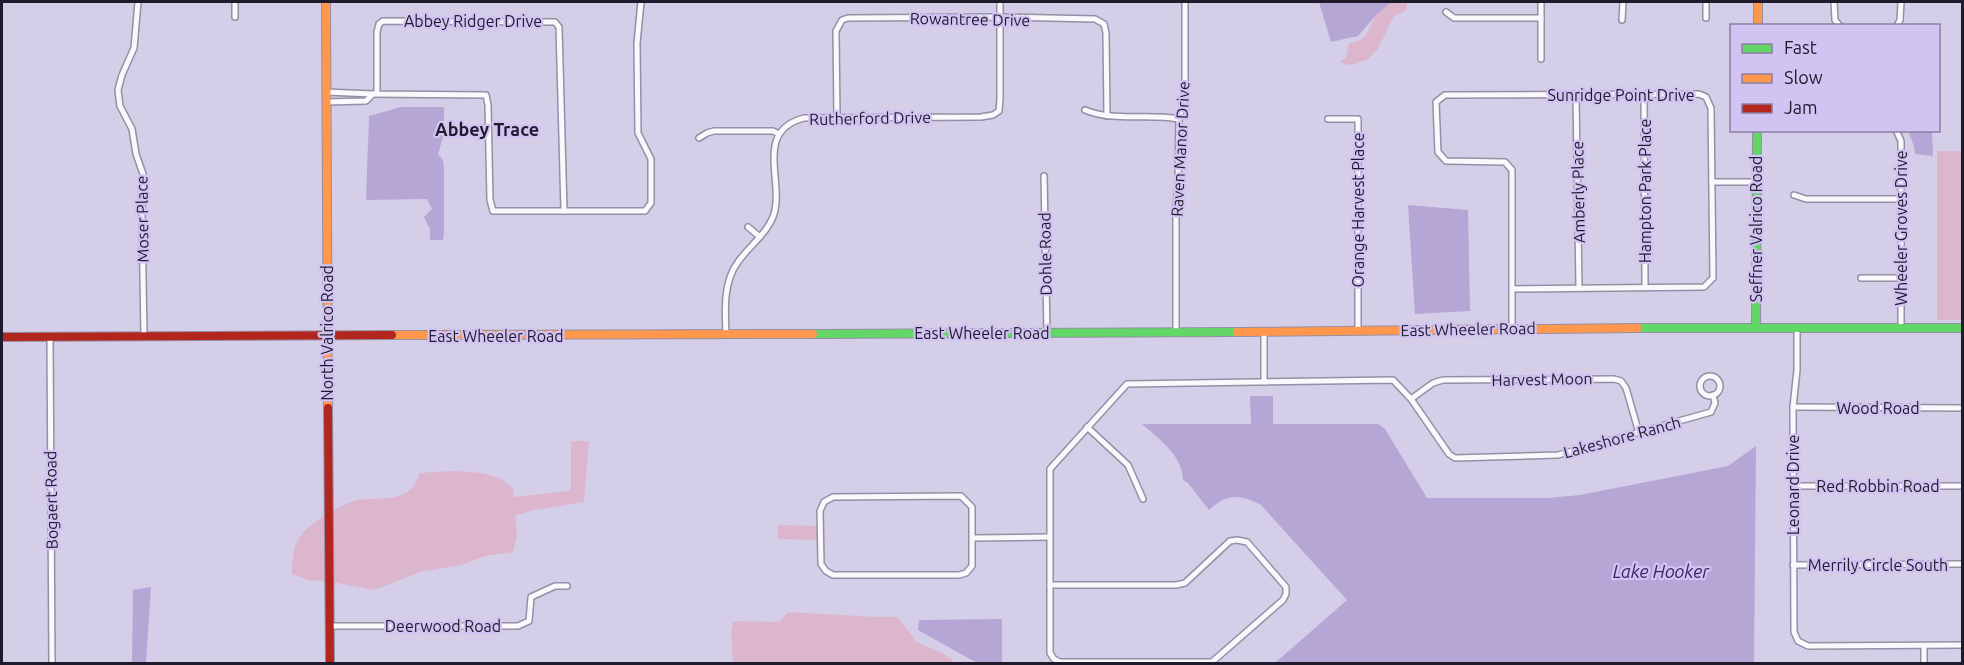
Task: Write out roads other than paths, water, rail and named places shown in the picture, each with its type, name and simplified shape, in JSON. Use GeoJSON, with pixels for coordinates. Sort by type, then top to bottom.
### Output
{"type":"FeatureCollection","features":[{"type":"Feature","properties":{"kind":"street","name":"Moser Place"},"geometry":{"type":"LineString","coordinates":[[138,2],[134,48],[118,90],[120,106],[131,126],[136,154],[143,174],[144,336]]}},
{"type":"Feature","properties":{"kind":"street"},"geometry":{"type":"LineString","coordinates":[[235,2],[235,17]]}},
{"type":"Feature","properties":{"kind":"street","name":"North Valrico Road"},"geometry":{"type":"LineString","coordinates":[[326,2],[330,663]]}},
{"type":"Feature","properties":{"kind":"street"},"geometry":{"type":"LineString","coordinates":[[326,92],[486,95],[490,200],[493,211],[645,211],[651,202],[650,155],[638,133],[637,43],[641,2]]}},
{"type":"Feature","properties":{"kind":"street","name":"Rutherford Drive"},"geometry":{"type":"LineString","coordinates":[[779,134],[795,120],[804,118],[981,117],[993,115],[999,111],[1000,99],[1000,2]]}},
{"type":"Feature","properties":{"kind":"street","name":"Raven Manor Drive"},"geometry":{"type":"LineString","coordinates":[[1176,332],[1179,119],[1185,96],[1185,2]]}},
{"type":"Feature","properties":{"kind":"street"},"geometry":{"type":"LineString","coordinates":[[1541,2],[1541,60]]}},
{"type":"Feature","properties":{"kind":"street"},"geometry":{"type":"LineString","coordinates":[[1622,20],[1623,2]]}},
{"type":"Feature","properties":{"kind":"street"},"geometry":{"type":"LineString","coordinates":[[1706,2],[1706,18]]}},
{"type":"Feature","properties":{"kind":"street"},"geometry":{"type":"LineString","coordinates":[[1758,2],[1758,24]]}},
{"type":"Feature","properties":{"kind":"street"},"geometry":{"type":"LineString","coordinates":[[1834,2],[1835,20],[1838,24]]}},
{"type":"Feature","properties":{"kind":"street"},"geometry":{"type":"LineString","coordinates":[[1898,24],[1901,2]]}},
{"type":"Feature","properties":{"kind":"street"},"geometry":{"type":"LineString","coordinates":[[1446,12],[1454,18],[1541,18]]}},
{"type":"Feature","properties":{"kind":"street","name":"Rowantree Drive"},"geometry":{"type":"LineString","coordinates":[[837,118],[836,31],[842,21],[848,18],[1095,19],[1104,24],[1107,33],[1107,116]]}},
{"type":"Feature","properties":{"kind":"street","name":"Abbey Ridger Drive"},"geometry":{"type":"LineString","coordinates":[[375,94],[377,32],[379,24],[383,21],[555,22],[559,27],[564,211]]}},
{"type":"Feature","properties":{"kind":"street"},"geometry":{"type":"LineString","coordinates":[[354,92],[354,101]]}},
{"type":"Feature","properties":{"kind":"street"},"geometry":{"type":"LineString","coordinates":[[326,102],[366,100],[375,94]]}},
{"type":"Feature","properties":{"kind":"street","name":"Hampton Park Place"},"geometry":{"type":"LineString","coordinates":[[1644,94],[1646,287]]}},
{"type":"Feature","properties":{"kind":"street","name":"Sunridge Point Drive"},"geometry":{"type":"LineString","coordinates":[[1512,289],[1704,287],[1713,279],[1712,108],[1706,97],[1700,94],[1445,95],[1436,102],[1438,152],[1446,161],[1505,162],[1512,170],[1512,289],[1512,328]]}},
{"type":"Feature","properties":{"kind":"street","name":"Amberly Place"},"geometry":{"type":"LineString","coordinates":[[1576,96],[1579,288]]}},
{"type":"Feature","properties":{"kind":"street"},"geometry":{"type":"LineString","coordinates":[[1085,110],[1107,116],[1162,116],[1179,119]]}},
{"type":"Feature","properties":{"kind":"street","name":"Orange Harvest Place"},"geometry":{"type":"LineString","coordinates":[[1328,119],[1358,119],[1359,330]]}},
{"type":"Feature","properties":{"kind":"street"},"geometry":{"type":"LineString","coordinates":[[699,138],[714,131],[773,131],[779,134],[774,153],[775,211],[771,222],[737,263],[727,284],[726,334]]}},
{"type":"Feature","properties":{"kind":"street","name":"Seffner Valrico Road"},"geometry":{"type":"LineString","coordinates":[[1756,328],[1757,132]]}},
{"type":"Feature","properties":{"kind":"street","name":"Wheeler Groves Drive"},"geometry":{"type":"LineString","coordinates":[[1897,132],[1901,141],[1901,328]]}},
{"type":"Feature","properties":{"kind":"street","name":"Dohle Road"},"geometry":{"type":"LineString","coordinates":[[1044,176],[1047,333]]}},
{"type":"Feature","properties":{"kind":"street"},"geometry":{"type":"LineString","coordinates":[[1712,182],[1756,182]]}},
{"type":"Feature","properties":{"kind":"street"},"geometry":{"type":"LineString","coordinates":[[1794,195],[1806,199],[1901,199]]}},
{"type":"Feature","properties":{"kind":"street"},"geometry":{"type":"LineString","coordinates":[[748,227],[759,237]]}},
{"type":"Feature","properties":{"kind":"street"},"geometry":{"type":"LineString","coordinates":[[1861,278],[1901,278]]}},
{"type":"Feature","properties":{"kind":"street","name":"Leonard Drive"},"geometry":{"type":"LineString","coordinates":[[1797,327],[1797,370],[1793,407],[1794,632],[1798,641],[1808,645],[1924,645]]}},
{"type":"Feature","properties":{"kind":"street","name":"East Wheeler Road"},"geometry":{"type":"LineString","coordinates":[[2,337],[1264,332],[1512,328],[1962,328]]}},
{"type":"Feature","properties":{"kind":"street"},"geometry":{"type":"LineString","coordinates":[[1264,332],[1264,382]]}},
{"type":"Feature","properties":{"kind":"street","name":"Bogaert Road"},"geometry":{"type":"LineString","coordinates":[[50,337],[52,663]]}},
{"type":"Feature","properties":{"kind":"street","name":"Harvest Moon"},"geometry":{"type":"LineString","coordinates":[[1411,399],[1433,382],[1443,380],[1614,379],[1621,381],[1626,388],[1639,433]]}},
{"type":"Feature","properties":{"kind":"street","name":"Lakeshore Ranch"},"geometry":{"type":"LineString","coordinates":[[1050,585],[1176,585],[1185,583],[1230,542],[1237,540],[1247,542],[1286,587],[1286,594],[1283,600],[1212,662],[1060,663],[1054,659],[1050,653],[1049,537],[1050,469],[1126,384],[1393,380],[1411,399],[1449,454],[1455,458],[1558,455],[1711,412],[1715,403],[1713,395]]}},
{"type":"Feature","properties":{"kind":"street","name":"Wood Road"},"geometry":{"type":"LineString","coordinates":[[1793,407],[1962,408]]}},
{"type":"Feature","properties":{"kind":"street"},"geometry":{"type":"LineString","coordinates":[[1087,427],[1128,465],[1143,499]]}},
{"type":"Feature","properties":{"kind":"street","name":"Red Robbin Road"},"geometry":{"type":"LineString","coordinates":[[1793,486],[1962,486]]}},
{"type":"Feature","properties":{"kind":"street"},"geometry":{"type":"LineString","coordinates":[[961,496],[972,507],[973,538],[972,566],[966,573],[959,575],[833,575],[821,564],[820,511],[824,502],[833,497],[961,496]]}},
{"type":"Feature","properties":{"kind":"street"},"geometry":{"type":"LineString","coordinates":[[973,538],[1049,537]]}},
{"type":"Feature","properties":{"kind":"street","name":"Merrily Circle South"},"geometry":{"type":"LineString","coordinates":[[1793,565],[1962,564]]}},
{"type":"Feature","properties":{"kind":"street","name":"Deerwood Road"},"geometry":{"type":"LineString","coordinates":[[330,626],[518,626],[529,621],[531,597],[555,586],[567,586]]}},
{"type":"Feature","properties":{"kind":"street"},"geometry":{"type":"LineString","coordinates":[[1924,663],[1924,645],[1962,645]]}},
{"type":"Feature","properties":{"kind":"water"},"geometry":{"type":"Polygon","coordinates":[[[1319,2],[1391,2],[1358,36],[1331,42],[1319,2]]]}},
{"type":"Feature","properties":{"kind":"water"},"geometry":{"type":"Polygon","coordinates":[[[401,107],[444,107],[444,134],[438,154],[443,160],[444,168],[443,240],[430,240],[430,229],[424,217],[432,209],[427,199],[366,200],[369,116],[401,107]]]}},
{"type":"Feature","properties":{"kind":"water"},"geometry":{"type":"Polygon","coordinates":[[[1908,132],[1932,132],[1933,156],[1915,154],[1908,132]]]}},
{"type":"Feature","properties":{"kind":"water"},"geometry":{"type":"Polygon","coordinates":[[[1408,205],[1468,210],[1470,311],[1415,314],[1408,205]]]}},
{"type":"Feature","properties":{"kind":"water","name":"Lake Hooker"},"geometry":{"type":"Polygon","coordinates":[[[1250,396],[1273,396],[1273,424],[1378,424],[1385,429],[1427,498],[1548,498],[1580,495],[1728,466],[1756,446],[1754,663],[1275,663],[1347,600],[1261,505],[1234,497],[1222,500],[1209,510],[1188,483],[1183,480],[1182,471],[1175,456],[1142,424],[1251,424],[1250,396]]]}},
{"type":"Feature","properties":{"kind":"water"},"geometry":{"type":"Polygon","coordinates":[[[151,587],[146,663],[132,663],[133,590],[151,587]]]}},
{"type":"Feature","properties":{"kind":"water"},"geometry":{"type":"Polygon","coordinates":[[[1002,619],[1002,663],[977,663],[918,630],[919,620],[1002,619]]]}},
{"type":"Feature","properties":{"kind":"district","name":"Abbey Trace"},"geometry":{"type":"Point","coordinates":[487,130]}}]}
